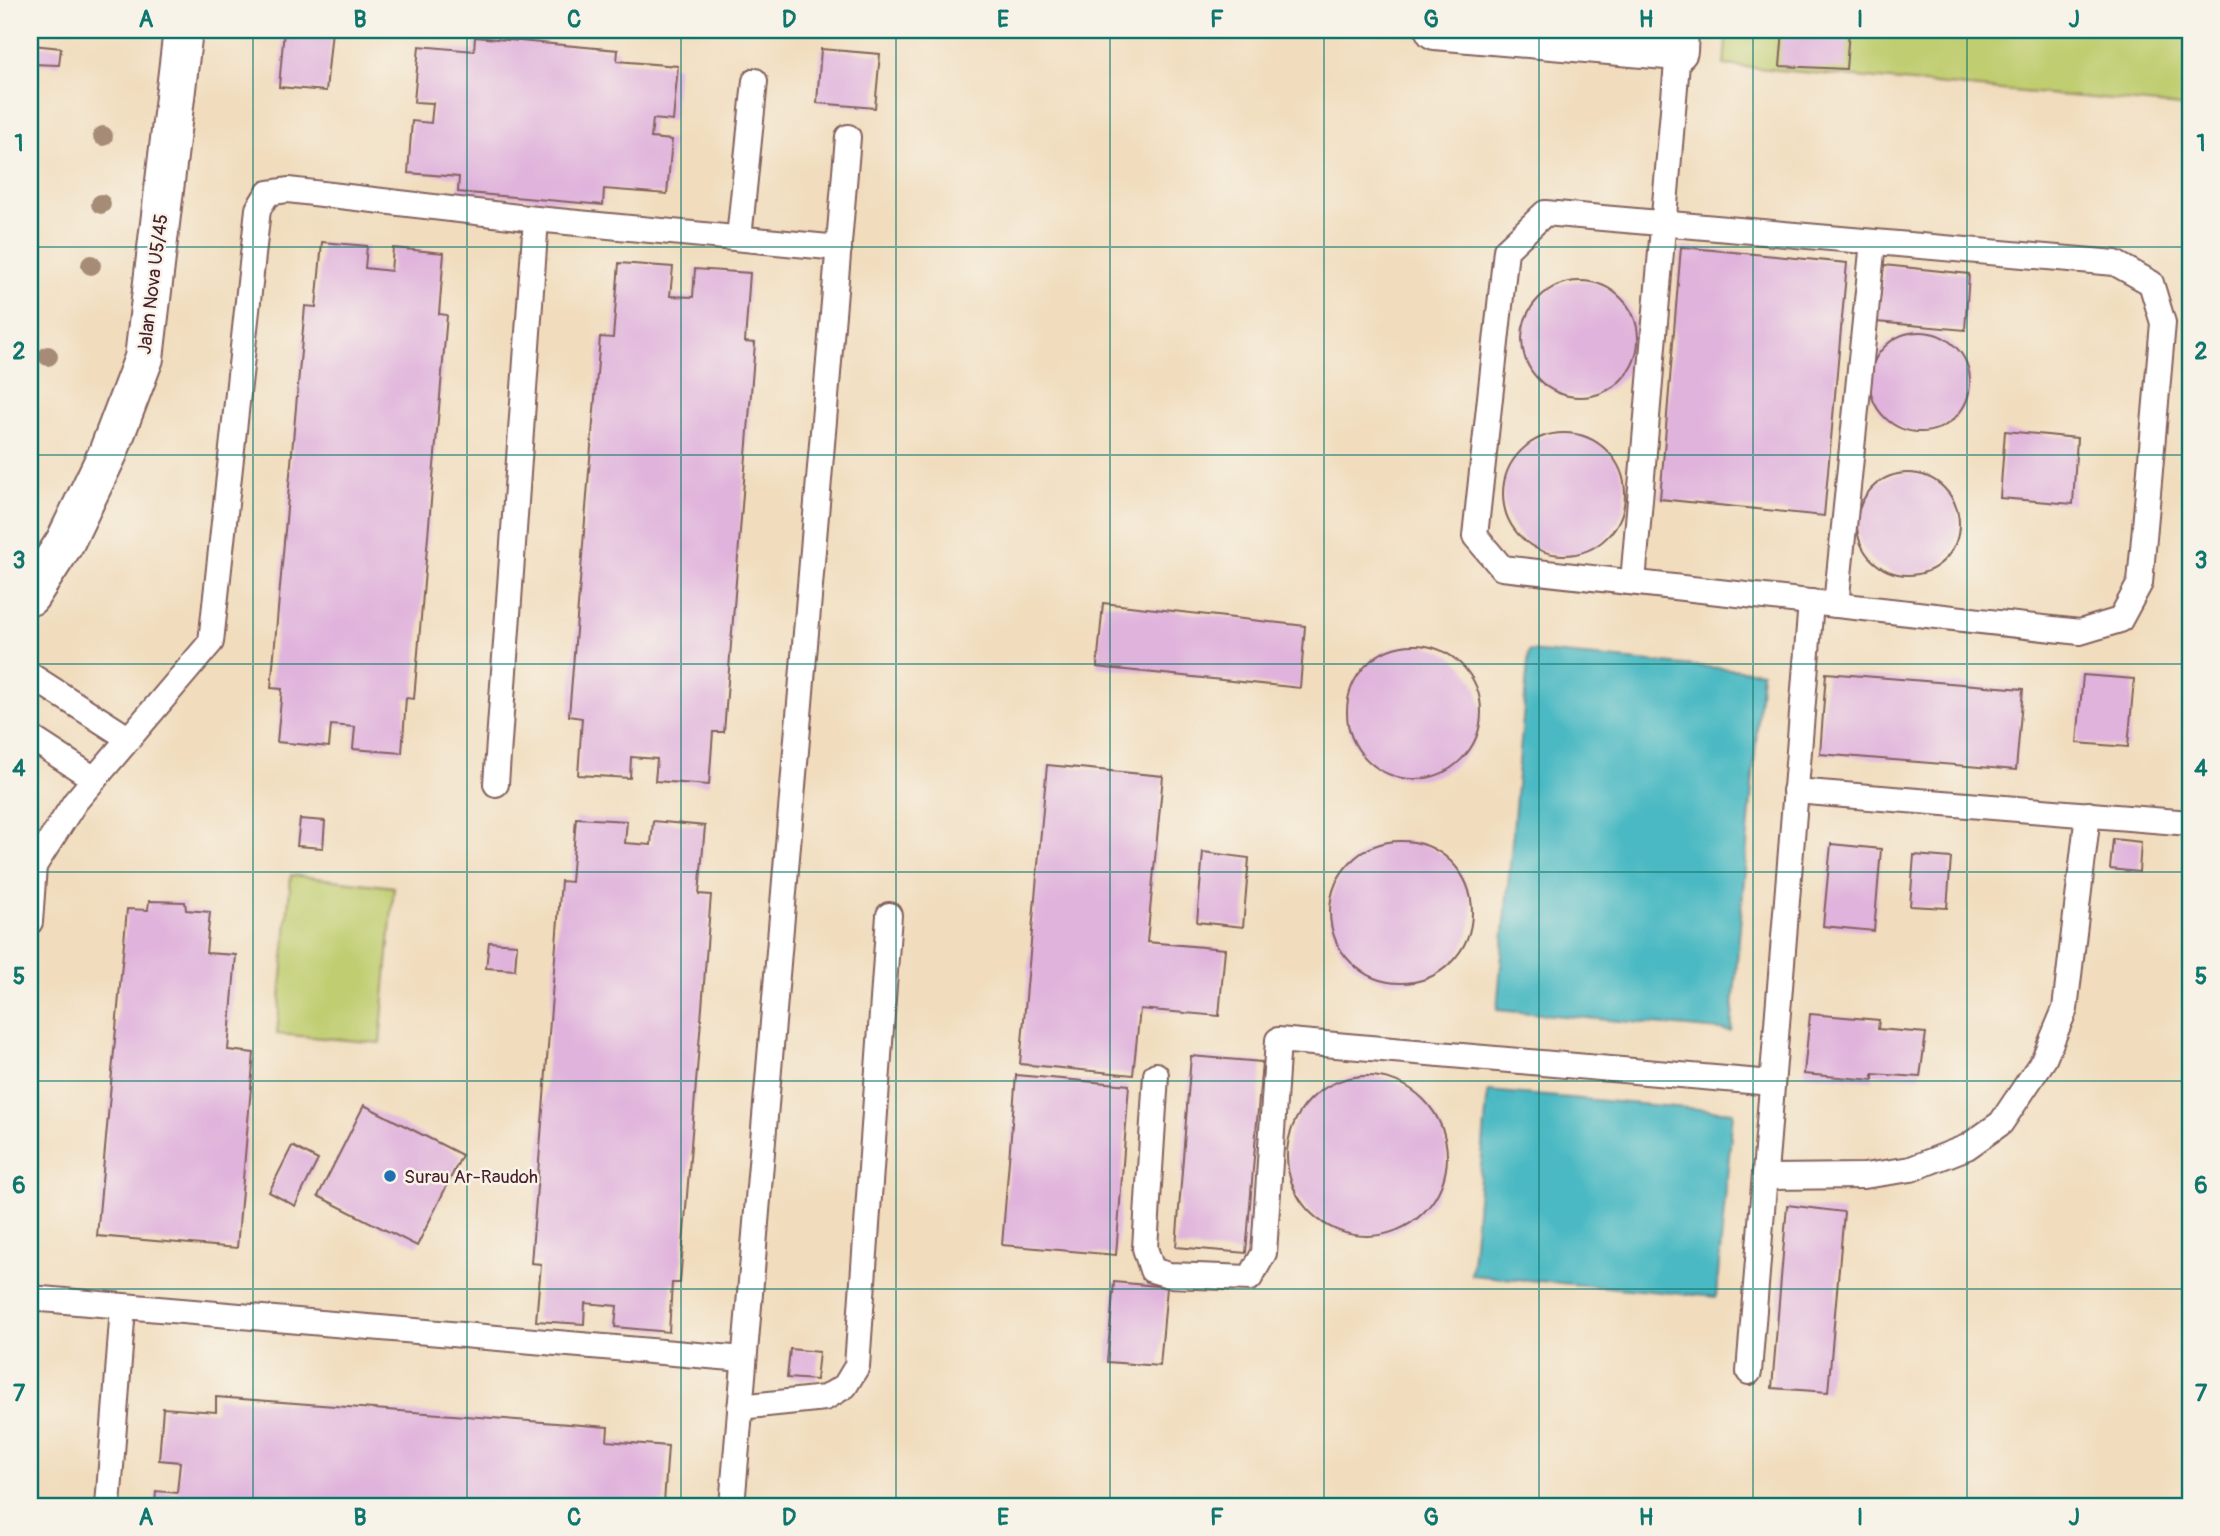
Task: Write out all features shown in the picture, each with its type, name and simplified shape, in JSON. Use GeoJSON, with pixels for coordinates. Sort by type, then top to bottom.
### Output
{"type":"FeatureCollection","features":[{"type":"Feature","properties":{"kind":"street","name":"Jalan Nova U5/45"},"geometry":{"type":"LineString","coordinates":[[30,596],[65,542],[108,453],[144,358],[183,30]]}},
{"type":"Feature","properties":{"kind":"street"},"geometry":{"type":"LineString","coordinates":[[1435,30],[1679,40]]}},
{"type":"Feature","properties":{"kind":"lane"},"geometry":{"type":"LineString","coordinates":[[1633,582],[1679,40]]}},
{"type":"Feature","properties":{"kind":"lane"},"geometry":{"type":"LineString","coordinates":[[738,238],[755,81]]}},
{"type":"Feature","properties":{"kind":"lane"},"geometry":{"type":"LineString","coordinates":[[732,1506],[848,136]]}},
{"type":"Feature","properties":{"kind":"lane"},"geometry":{"type":"LineString","coordinates":[[30,922],[34,866],[93,778],[211,642],[258,209],[268,192],[288,191],[536,219],[839,248]]}},
{"type":"Feature","properties":{"kind":"lane"},"geometry":{"type":"LineString","coordinates":[[1545,213],[1664,223],[2115,263],[2151,283],[2163,323],[2140,583],[2120,620],[2080,632],[1502,568],[1475,536],[1506,250],[1545,213]]}},
{"type":"Feature","properties":{"kind":"lane"},"geometry":{"type":"LineString","coordinates":[[496,784],[536,219]]}},
{"type":"Feature","properties":{"kind":"lane"},"geometry":{"type":"LineString","coordinates":[[1836,605],[1873,242]]}},
{"type":"Feature","properties":{"kind":"lane"},"geometry":{"type":"LineString","coordinates":[[1749,1372],[1811,602]]}},
{"type":"Feature","properties":{"kind":"lane"},"geometry":{"type":"LineString","coordinates":[[30,674],[128,738]]}},
{"type":"Feature","properties":{"kind":"lane"},"geometry":{"type":"LineString","coordinates":[[30,737],[93,778]]}},
{"type":"Feature","properties":{"kind":"lane"},"geometry":{"type":"LineString","coordinates":[[1795,791],[2190,823]]}},
{"type":"Feature","properties":{"kind":"lane"},"geometry":{"type":"LineString","coordinates":[[1765,1177],[1864,1176],[1912,1168],[1967,1147],[2001,1123],[2044,1059],[2065,1009],[2088,814]]}},
{"type":"Feature","properties":{"kind":"lane"},"geometry":{"type":"LineString","coordinates":[[740,1407],[825,1398],[845,1386],[857,1366],[889,915]]}},
{"type":"Feature","properties":{"kind":"lane"},"geometry":{"type":"LineString","coordinates":[[1156,1075],[1145,1248],[1152,1270],[1169,1275],[1250,1278],[1264,1253],[1278,1040],[1772,1083]]}},
{"type":"Feature","properties":{"kind":"lane"},"geometry":{"type":"LineString","coordinates":[[30,1298],[744,1359]]}},
{"type":"Feature","properties":{"kind":"lane"},"geometry":{"type":"LineString","coordinates":[[108,1506],[123,1307]]}},
{"type":"Feature","properties":{"kind":"green space"},"geometry":{"type":"Polygon","coordinates":[[[1727,30],[2190,30],[2190,107],[1724,65],[1727,30]]]}},
{"type":"Feature","properties":{"kind":"green space"},"geometry":{"type":"Polygon","coordinates":[[[291,875],[394,887],[380,1043],[277,1034],[291,875]]]}},
{"type":"Feature","properties":{"kind":"water"},"geometry":{"type":"Polygon","coordinates":[[[1529,651],[1762,672],[1731,1031],[1497,1010],[1529,651]]]}},
{"type":"Feature","properties":{"kind":"water"},"geometry":{"type":"Polygon","coordinates":[[[1488,1091],[1733,1112],[1716,1297],[1471,1275],[1488,1091]]]}},
{"type":"Feature","properties":{"kind":"building"},"geometry":{"type":"Polygon","coordinates":[[[284,30],[332,30],[326,91],[279,87],[284,30]]]}},
{"type":"Feature","properties":{"kind":"building"},"geometry":{"type":"Polygon","coordinates":[[[1783,30],[1849,30],[1846,69],[1780,66],[1783,30]]]}},
{"type":"Feature","properties":{"kind":"building"},"geometry":{"type":"Polygon","coordinates":[[[475,37],[618,50],[617,61],[678,66],[673,121],[653,119],[651,138],[672,140],[667,194],[604,189],[603,205],[458,192],[459,177],[408,173],[412,121],[431,123],[433,103],[414,102],[419,46],[474,51],[475,37]]]}},
{"type":"Feature","properties":{"kind":"building"},"geometry":{"type":"Polygon","coordinates":[[[32,45],[61,48],[59,65],[31,64],[32,45]]]}},
{"type":"Feature","properties":{"kind":"building"},"geometry":{"type":"Polygon","coordinates":[[[821,49],[880,54],[875,108],[817,103],[821,49]]]}},
{"type":"Feature","properties":{"kind":"building"},"geometry":{"type":"Polygon","coordinates":[[[322,242],[367,246],[365,268],[391,271],[393,248],[444,253],[439,314],[447,315],[414,699],[406,698],[402,753],[353,749],[355,727],[331,725],[329,747],[277,742],[282,689],[271,688],[305,306],[316,307],[322,242]]]}},
{"type":"Feature","properties":{"kind":"building"},"geometry":{"type":"Polygon","coordinates":[[[1681,247],[1847,263],[1824,516],[1660,499],[1681,247]]]}},
{"type":"Feature","properties":{"kind":"building"},"geometry":{"type":"Polygon","coordinates":[[[619,263],[673,267],[670,296],[693,297],[695,269],[750,273],[745,342],[755,343],[724,732],[713,732],[709,785],[655,781],[657,759],[631,757],[630,778],[578,775],[582,718],[569,716],[600,337],[613,338],[619,263]]]}},
{"type":"Feature","properties":{"kind":"building"},"geometry":{"type":"Polygon","coordinates":[[[1884,265],[1969,274],[1965,330],[1877,322],[1884,265]]]}},
{"type":"Feature","properties":{"kind":"building"},"geometry":{"type":"Polygon","coordinates":[[[1580,281],[1602,285],[1621,298],[1634,317],[1638,339],[1634,361],[1621,380],[1602,393],[1580,397],[1558,393],[1539,380],[1526,361],[1522,339],[1526,317],[1539,298],[1558,285],[1580,281]]]}},
{"type":"Feature","properties":{"kind":"building"},"geometry":{"type":"Polygon","coordinates":[[[1920,332],[1939,335],[1956,346],[1967,363],[1970,382],[1967,401],[1956,418],[1939,429],[1920,432],[1901,429],[1884,418],[1873,401],[1870,382],[1873,363],[1884,346],[1901,335],[1920,332]]]}},
{"type":"Feature","properties":{"kind":"building"},"geometry":{"type":"Polygon","coordinates":[[[2005,431],[2077,438],[2073,504],[2000,498],[2005,431]]]}},
{"type":"Feature","properties":{"kind":"building"},"geometry":{"type":"Polygon","coordinates":[[[1564,433],[1587,437],[1607,451],[1621,471],[1625,494],[1621,517],[1607,537],[1587,551],[1564,555],[1541,551],[1521,537],[1507,517],[1503,494],[1507,471],[1521,451],[1541,437],[1564,433]]]}},
{"type":"Feature","properties":{"kind":"building"},"geometry":{"type":"Polygon","coordinates":[[[1908,473],[1928,477],[1944,488],[1955,504],[1959,524],[1955,544],[1944,560],[1928,571],[1908,575],[1888,571],[1872,560],[1861,544],[1857,524],[1861,504],[1872,488],[1888,477],[1908,473]]]}},
{"type":"Feature","properties":{"kind":"building"},"geometry":{"type":"Polygon","coordinates":[[[1103,603],[1305,626],[1300,688],[1097,667],[1103,603]]]}},
{"type":"Feature","properties":{"kind":"building"},"geometry":{"type":"Polygon","coordinates":[[[1414,645],[1440,650],[1461,665],[1476,686],[1481,712],[1476,738],[1461,759],[1440,774],[1414,779],[1388,774],[1367,759],[1352,738],[1347,712],[1352,686],[1367,665],[1388,650],[1414,645]]]}},
{"type":"Feature","properties":{"kind":"building"},"geometry":{"type":"Polygon","coordinates":[[[1826,673],[2023,689],[2016,770],[1820,754],[1826,673]]]}},
{"type":"Feature","properties":{"kind":"building"},"geometry":{"type":"Polygon","coordinates":[[[2083,675],[2134,679],[2128,747],[2077,743],[2083,675]]]}},
{"type":"Feature","properties":{"kind":"building"},"geometry":{"type":"Polygon","coordinates":[[[1047,765],[1163,776],[1147,942],[1225,949],[1219,1016],[1140,1009],[1133,1075],[1020,1064],[1047,765]]]}},
{"type":"Feature","properties":{"kind":"building"},"geometry":{"type":"Polygon","coordinates":[[[576,818],[627,821],[625,843],[651,845],[653,821],[705,826],[699,894],[711,895],[680,1283],[672,1283],[669,1332],[615,1327],[617,1306],[585,1303],[584,1324],[536,1321],[541,1264],[531,1263],[561,881],[571,882],[576,818]]]}},
{"type":"Feature","properties":{"kind":"building"},"geometry":{"type":"Polygon","coordinates":[[[300,819],[325,821],[323,848],[297,846],[300,819]]]}},
{"type":"Feature","properties":{"kind":"building"},"geometry":{"type":"Polygon","coordinates":[[[2113,839],[2141,842],[2139,872],[2110,869],[2113,839]]]}},
{"type":"Feature","properties":{"kind":"building"},"geometry":{"type":"Polygon","coordinates":[[[1401,841],[1428,846],[1451,862],[1467,885],[1472,912],[1467,939],[1451,962],[1428,978],[1401,983],[1374,978],[1351,962],[1335,939],[1330,912],[1335,885],[1351,862],[1374,846],[1401,841]]]}},
{"type":"Feature","properties":{"kind":"building"},"geometry":{"type":"Polygon","coordinates":[[[1831,844],[1881,849],[1874,931],[1823,926],[1831,844]]]}},
{"type":"Feature","properties":{"kind":"building"},"geometry":{"type":"Polygon","coordinates":[[[1203,852],[1249,858],[1243,927],[1197,922],[1203,852]]]}},
{"type":"Feature","properties":{"kind":"building"},"geometry":{"type":"Polygon","coordinates":[[[1914,855],[1951,858],[1947,908],[1910,906],[1914,855]]]}},
{"type":"Feature","properties":{"kind":"building"},"geometry":{"type":"Polygon","coordinates":[[[149,901],[185,902],[186,910],[210,912],[206,953],[236,955],[228,1050],[254,1053],[237,1248],[97,1236],[127,909],[148,910],[149,901]]]}},
{"type":"Feature","properties":{"kind":"building"},"geometry":{"type":"Polygon","coordinates":[[[489,942],[517,944],[515,970],[486,968],[489,942]]]}},
{"type":"Feature","properties":{"kind":"building"},"geometry":{"type":"Polygon","coordinates":[[[1810,1014],[1879,1020],[1878,1029],[1926,1033],[1920,1077],[1873,1074],[1873,1080],[1804,1074],[1810,1014]]]}},
{"type":"Feature","properties":{"kind":"building"},"geometry":{"type":"Polygon","coordinates":[[[1191,1056],[1262,1062],[1246,1253],[1176,1247],[1191,1056]]]}},
{"type":"Feature","properties":{"kind":"building"},"geometry":{"type":"Polygon","coordinates":[[[1016,1075],[1129,1085],[1116,1255],[1002,1245],[1016,1075]]]}},
{"type":"Feature","properties":{"kind":"building"},"geometry":{"type":"Polygon","coordinates":[[[1367,1076],[1397,1082],[1423,1100],[1441,1126],[1447,1156],[1441,1186],[1423,1212],[1397,1230],[1367,1236],[1337,1230],[1311,1212],[1293,1186],[1287,1156],[1293,1126],[1311,1100],[1337,1082],[1367,1076]]]}},
{"type":"Feature","properties":{"kind":"building","name":"Surau Ar-Raudoh"},"geometry":{"type":"Polygon","coordinates":[[[364,1105],[462,1155],[417,1246],[318,1196],[364,1105]]]}},
{"type":"Feature","properties":{"kind":"building"},"geometry":{"type":"Polygon","coordinates":[[[292,1146],[318,1160],[295,1206],[269,1192],[292,1146]]]}},
{"type":"Feature","properties":{"kind":"building"},"geometry":{"type":"Polygon","coordinates":[[[1787,1205],[1844,1212],[1828,1392],[1772,1388],[1787,1205]]]}},
{"type":"Feature","properties":{"kind":"building"},"geometry":{"type":"Polygon","coordinates":[[[1114,1282],[1167,1287],[1160,1366],[1107,1362],[1114,1282]]]}},
{"type":"Feature","properties":{"kind":"building"},"geometry":{"type":"Polygon","coordinates":[[[790,1349],[819,1352],[816,1380],[787,1378],[790,1349]]]}},
{"type":"Feature","properties":{"kind":"building"},"geometry":{"type":"Polygon","coordinates":[[[216,1397],[608,1427],[607,1441],[668,1446],[664,1503],[642,1502],[641,1506],[155,1506],[156,1491],[177,1493],[180,1462],[159,1460],[163,1408],[216,1412],[216,1397]]]}},
{"type":"Feature","properties":{"kind":"place","name":"Surau Ar-Raudoh"},"geometry":{"type":"Point","coordinates":[390,1176]}}]}
